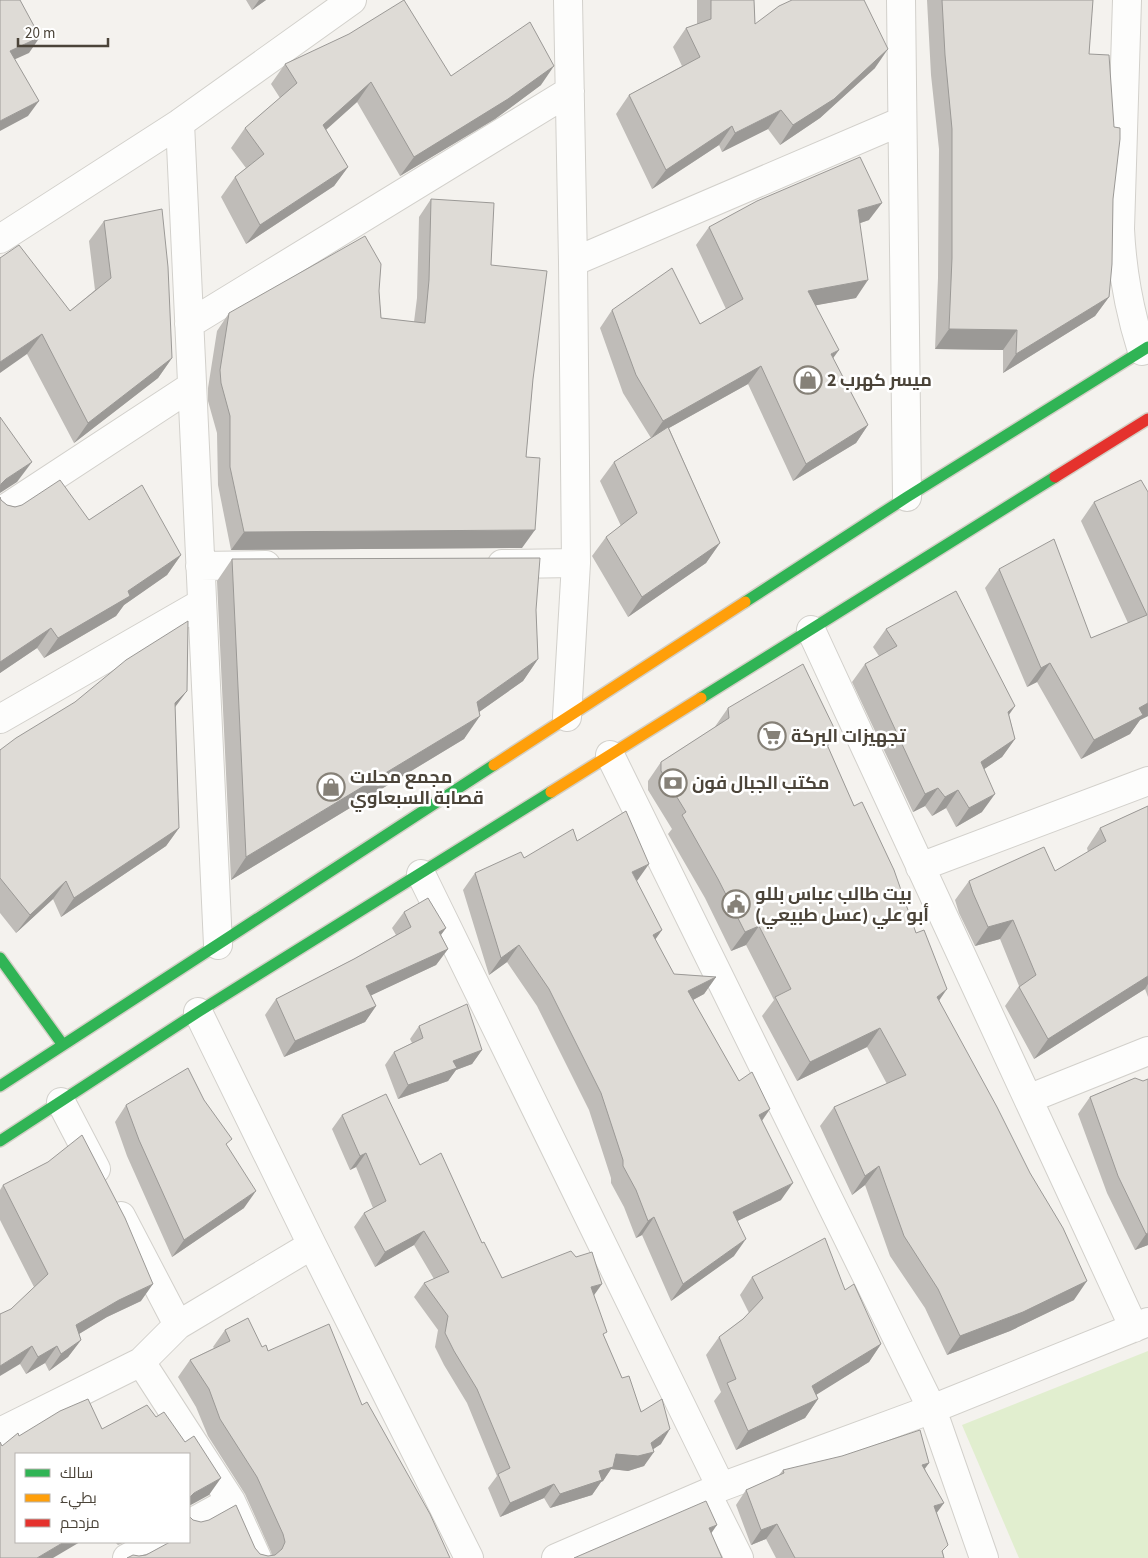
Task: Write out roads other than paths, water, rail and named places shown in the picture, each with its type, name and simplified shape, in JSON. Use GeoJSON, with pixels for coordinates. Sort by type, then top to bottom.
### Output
{"type":"FeatureCollection","features":[{"type":"Feature","properties":{"kind":"main road"},"geometry":{"type":"LineString","coordinates":[[0,1086],[567,716],[907,497],[1145,349]]}},
{"type":"Feature","properties":{"kind":"main road"},"geometry":{"type":"LineString","coordinates":[[0,1141],[198,1012],[1148,419]]}},
{"type":"Feature","properties":{"kind":"main road"},"geometry":{"type":"LineString","coordinates":[[0,958],[64,1045]]}},
{"type":"Feature","properties":{"kind":"street"},"geometry":{"type":"LineString","coordinates":[[0,239],[180,123],[352,0]]}},
{"type":"Feature","properties":{"kind":"street"},"geometry":{"type":"LineString","coordinates":[[567,716],[576,563],[568,0]]}},
{"type":"Feature","properties":{"kind":"street"},"geometry":{"type":"LineString","coordinates":[[901,0],[907,497]]}},
{"type":"Feature","properties":{"kind":"street"},"geometry":{"type":"LineString","coordinates":[[1126,0],[1121,244],[1126,290],[1133,321],[1145,349]]}},
{"type":"Feature","properties":{"kind":"street"},"geometry":{"type":"LineString","coordinates":[[189,324],[570,91]]}},
{"type":"Feature","properties":{"kind":"street"},"geometry":{"type":"LineString","coordinates":[[573,262],[902,121]]}},
{"type":"Feature","properties":{"kind":"street"},"geometry":{"type":"LineString","coordinates":[[180,123],[218,945]]}},
{"type":"Feature","properties":{"kind":"street"},"geometry":{"type":"LineString","coordinates":[[0,512],[192,386]]}},
{"type":"Feature","properties":{"kind":"street"},"geometry":{"type":"LineString","coordinates":[[477,564],[576,563]]}},
{"type":"Feature","properties":{"kind":"street"},"geometry":{"type":"LineString","coordinates":[[200,566],[289,565]]}},
{"type":"Feature","properties":{"kind":"street"},"geometry":{"type":"LineString","coordinates":[[0,719],[202,603]]}},
{"type":"Feature","properties":{"kind":"street"},"geometry":{"type":"LineString","coordinates":[[556,1558],[714,1491],[932,1409],[1141,1325],[1028,1099],[811,630]]}},
{"type":"Feature","properties":{"kind":"street"},"geometry":{"type":"LineString","coordinates":[[610,755],[932,1409],[984,1558]]}},
{"type":"Feature","properties":{"kind":"street"},"geometry":{"type":"LineString","coordinates":[[920,867],[1148,781]]}},
{"type":"Feature","properties":{"kind":"street"},"geometry":{"type":"LineString","coordinates":[[421,874],[714,1491],[739,1558]]}},
{"type":"Feature","properties":{"kind":"street"},"geometry":{"type":"LineString","coordinates":[[198,1012],[312,1245],[470,1558]]}},
{"type":"Feature","properties":{"kind":"street"},"geometry":{"type":"LineString","coordinates":[[1028,1099],[1148,1052]]}},
{"type":"Feature","properties":{"kind":"street"},"geometry":{"type":"LineString","coordinates":[[60,1102],[178,1325]]}},
{"type":"Feature","properties":{"kind":"street"},"geometry":{"type":"LineString","coordinates":[[0,1432],[141,1362],[178,1325],[312,1245]]}},
{"type":"Feature","properties":{"kind":"street"},"geometry":{"type":"LineString","coordinates":[[141,1362],[231,1501],[257,1558]]}},
{"type":"Feature","properties":{"kind":"street"},"geometry":{"type":"LineString","coordinates":[[190,1523],[231,1501]]}},
{"type":"Feature","properties":{"kind":"street"},"geometry":{"type":"LineString","coordinates":[[128,1558],[155,1543]]}},
{"type":"Feature","properties":{"kind":"place","name":"ميسر كهرب 2"},"geometry":{"type":"Point","coordinates":[808,380]}},
{"type":"Feature","properties":{"kind":"place","name":"تجهيزات البركة"},"geometry":{"type":"Point","coordinates":[772,736]}},
{"type":"Feature","properties":{"kind":"place","name":"مكتب الجبال فون"},"geometry":{"type":"Point","coordinates":[673,783]}},
{"type":"Feature","properties":{"kind":"place","name":"مجمع محلات قصابة السبعاوي"},"geometry":{"type":"Point","coordinates":[331,787]}},
{"type":"Feature","properties":{"kind":"place","name":"بيت طالب عباس بللو أبو علي (عسل طبيعي)"},"geometry":{"type":"Point","coordinates":[736,904]}}]}
